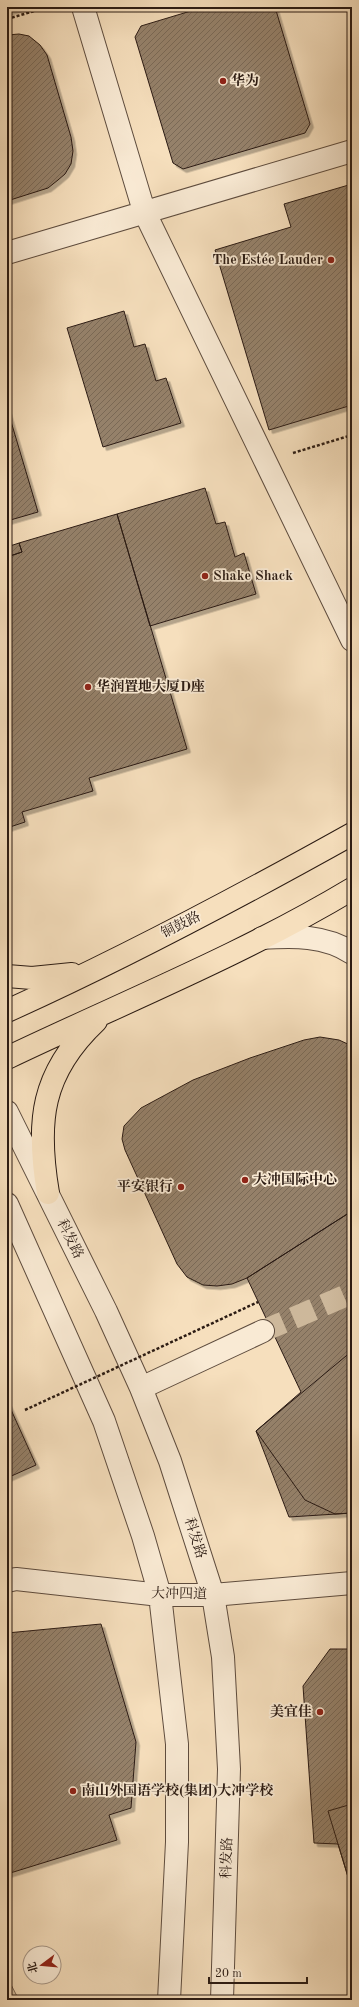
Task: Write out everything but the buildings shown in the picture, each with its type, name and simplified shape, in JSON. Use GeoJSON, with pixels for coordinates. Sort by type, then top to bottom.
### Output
{"type":"FeatureCollection","features":[{"type":"Feature","properties":{"kind":"main road","name":"铜鼓路"},"geometry":{"type":"LineString","coordinates":[[7,1011],[95,969],[282,873],[352,834]]}},
{"type":"Feature","properties":{"kind":"main road"},"geometry":{"type":"LineString","coordinates":[[7,1058],[262,938],[352,889]]}},
{"type":"Feature","properties":{"kind":"main road"},"geometry":{"type":"LineString","coordinates":[[7,976],[32,978],[57,977],[95,969]]}},
{"type":"Feature","properties":{"kind":"main road"},"geometry":{"type":"LineString","coordinates":[[48,1194],[42,1144],[43,1118],[50,1089],[67,1054],[81,1035],[106,1012]]}},
{"type":"Feature","properties":{"kind":"street"},"geometry":{"type":"LineString","coordinates":[[83,7],[144,211],[352,640]]}},
{"type":"Feature","properties":{"kind":"street"},"geometry":{"type":"LineString","coordinates":[[7,253],[144,211],[352,151]]}},
{"type":"Feature","properties":{"kind":"street"},"geometry":{"type":"LineString","coordinates":[[262,938],[296,936],[320,939],[352,953]]}},
{"type":"Feature","properties":{"kind":"street","name":"科发路"},"geometry":{"type":"LineString","coordinates":[[7,1112],[106,1312],[141,1388],[170,1461],[213,1595],[223,1657],[229,1769],[222,2000]]}},
{"type":"Feature","properties":{"kind":"street"},"geometry":{"type":"LineString","coordinates":[[7,1204],[104,1420],[141,1529],[160,1595],[177,1744],[177,1842],[169,2000]]}},
{"type":"Feature","properties":{"kind":"street"},"geometry":{"type":"LineString","coordinates":[[141,1388],[263,1331]]}},
{"type":"Feature","properties":{"kind":"street","name":"大冲四道"},"geometry":{"type":"LineString","coordinates":[[7,1581],[16,1579],[160,1595],[213,1595],[352,1583]]}},
{"type":"Feature","properties":{"kind":"path"},"geometry":{"type":"LineString","coordinates":[[7,19],[48,7]]}},
{"type":"Feature","properties":{"kind":"path"},"geometry":{"type":"LineString","coordinates":[[266,461],[352,435]]}},
{"type":"Feature","properties":{"kind":"path"},"geometry":{"type":"LineString","coordinates":[[25,1410],[258,1302]]}},
{"type":"Feature","properties":{"kind":"shaded area"},"geometry":{"type":"Polygon","coordinates":[[[7,1977],[19,2000],[7,2000],[7,1977]]]}},
{"type":"Feature","properties":{"kind":"tunnel"},"geometry":{"type":"LineString","coordinates":[[263,1331],[352,1293]]}},
{"type":"Feature","properties":{"kind":"place","name":"华为"},"geometry":{"type":"Point","coordinates":[223,81]}},
{"type":"Feature","properties":{"kind":"place","name":"The Estée Lauder"},"geometry":{"type":"Point","coordinates":[331,260]}},
{"type":"Feature","properties":{"kind":"place","name":"Shake Shack"},"geometry":{"type":"Point","coordinates":[205,576]}},
{"type":"Feature","properties":{"kind":"place","name":"华润置地大厦D座"},"geometry":{"type":"Point","coordinates":[88,687]}},
{"type":"Feature","properties":{"kind":"place","name":"大冲国际中心"},"geometry":{"type":"Point","coordinates":[245,1180]}},
{"type":"Feature","properties":{"kind":"place","name":"平安银行"},"geometry":{"type":"Point","coordinates":[181,1187]}},
{"type":"Feature","properties":{"kind":"place","name":"美宜佳"},"geometry":{"type":"Point","coordinates":[320,1712]}},
{"type":"Feature","properties":{"kind":"place","name":"南山外国语学校(集团)大冲学校"},"geometry":{"type":"Point","coordinates":[73,1791]}}]}
